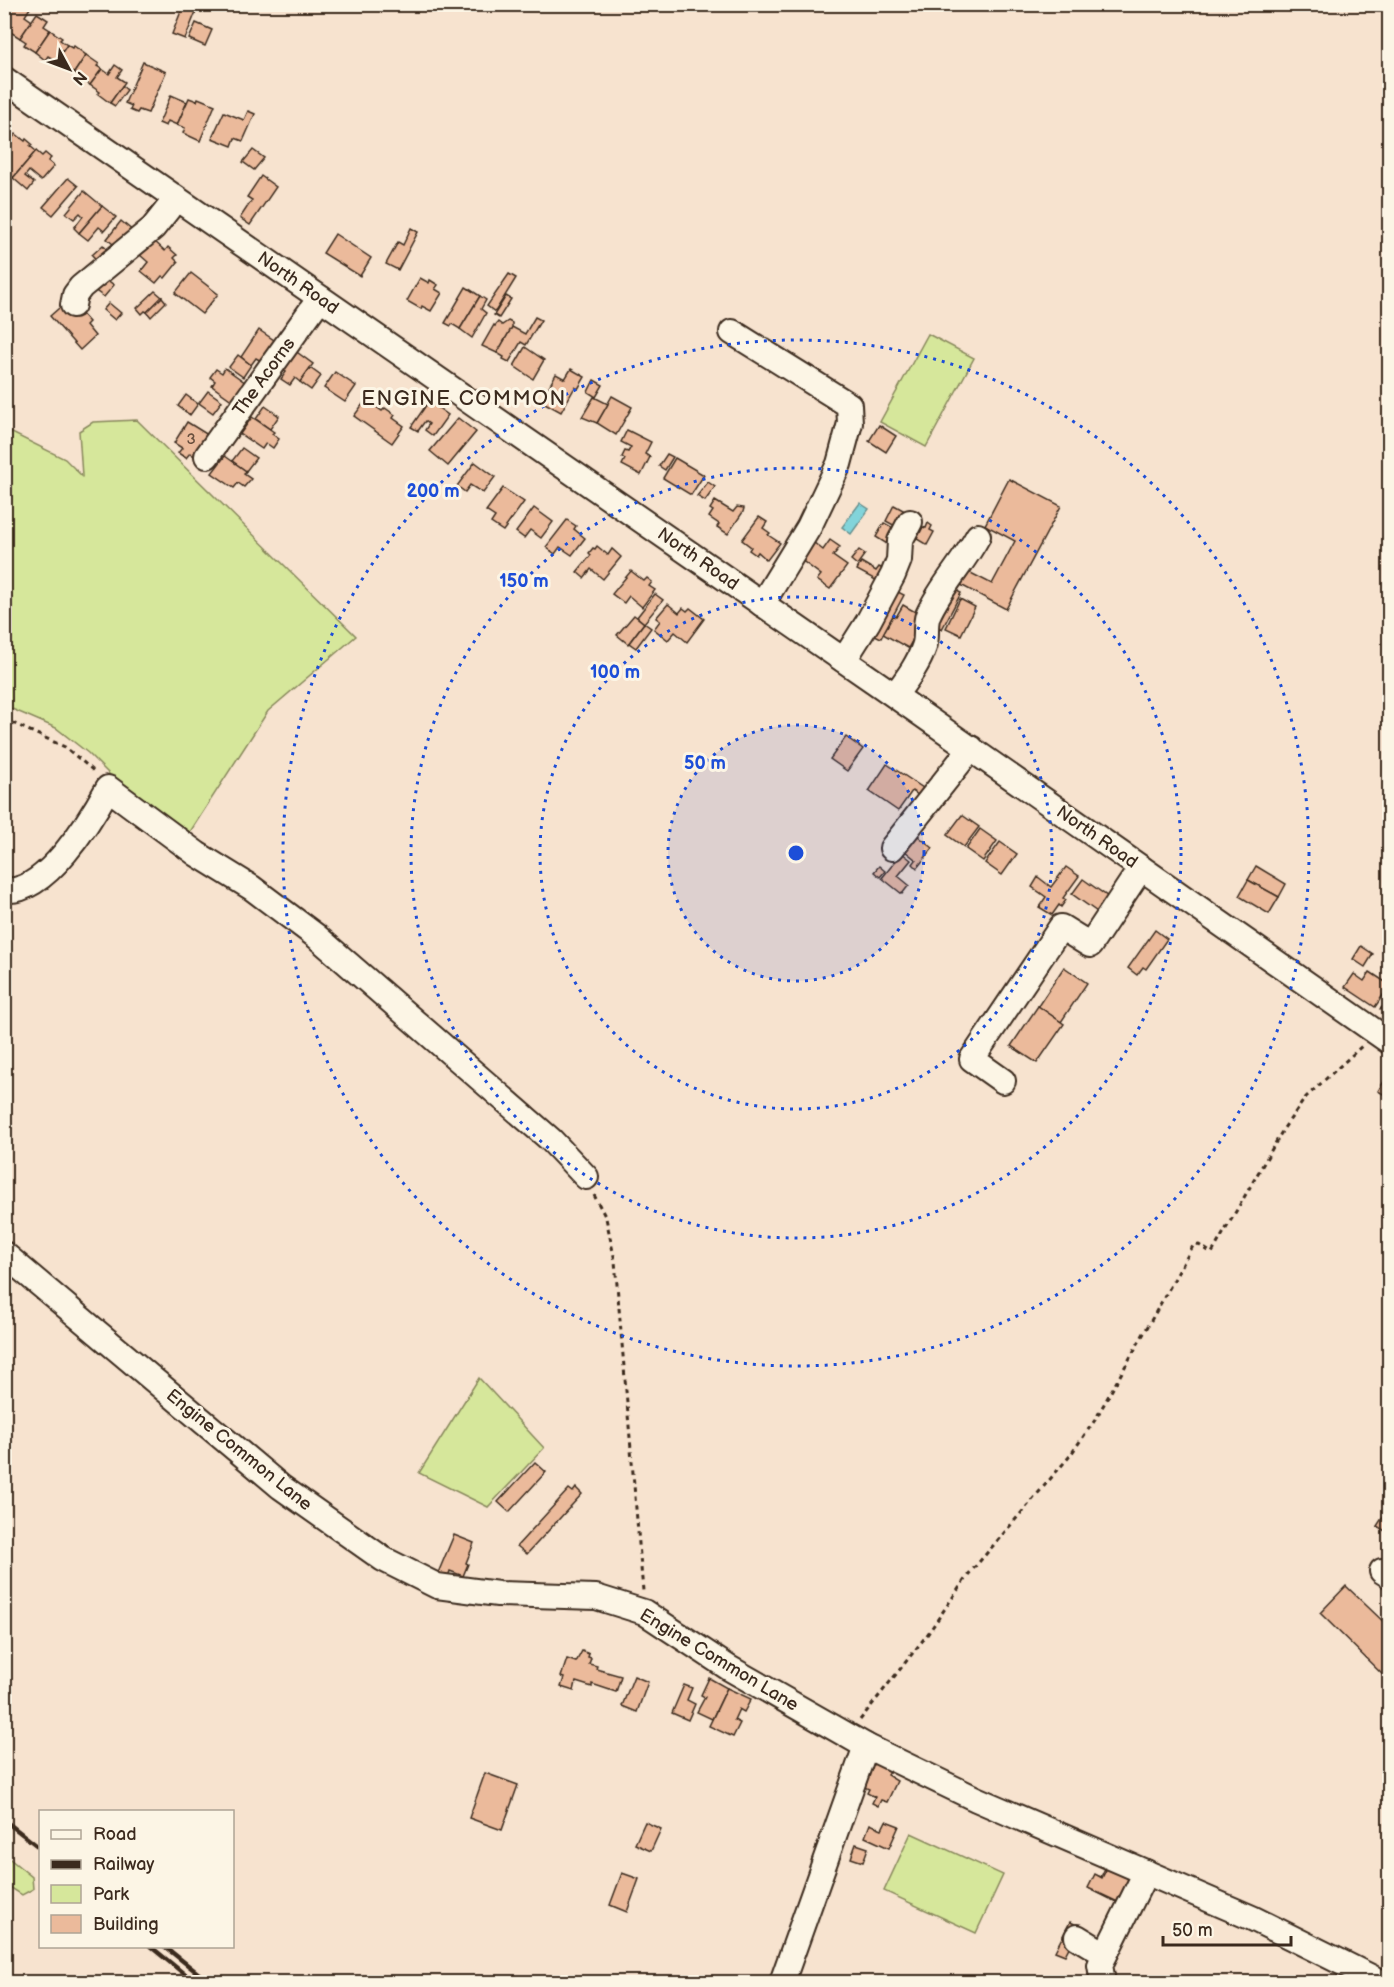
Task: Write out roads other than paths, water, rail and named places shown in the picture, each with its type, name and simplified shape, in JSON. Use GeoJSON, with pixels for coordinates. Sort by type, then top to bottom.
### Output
{"type":"FeatureCollection","features":[{"type":"Feature","properties":{"kind":"street","name":"North Road"},"geometry":{"type":"LineString","coordinates":[[4,79],[895,695],[1389,1042]]}},
{"type":"Feature","properties":{"kind":"street"},"geometry":{"type":"LineString","coordinates":[[73,305],[75,295],[81,287],[153,228],[176,199]]}},
{"type":"Feature","properties":{"kind":"street","name":"The Acorns"},"geometry":{"type":"LineString","coordinates":[[207,456],[320,298]]}},
{"type":"Feature","properties":{"kind":"street"},"geometry":{"type":"LineString","coordinates":[[732,332],[849,405],[850,423],[839,464],[809,527],[762,603]]}},
{"type":"Feature","properties":{"kind":"street"},"geometry":{"type":"LineString","coordinates":[[844,660],[868,622],[893,575],[899,560],[900,541],[910,522]]}},
{"type":"Feature","properties":{"kind":"street"},"geometry":{"type":"LineString","coordinates":[[895,695],[915,667],[924,647],[927,618],[938,596],[948,579],[967,557],[978,536]]}},
{"type":"Feature","properties":{"kind":"street"},"geometry":{"type":"LineString","coordinates":[[892,848],[971,748]]}},
{"type":"Feature","properties":{"kind":"street"},"geometry":{"type":"LineString","coordinates":[[4,890],[11,891],[26,887],[43,876],[71,844],[96,810],[108,788],[197,854],[252,888],[316,936],[550,1140],[586,1177]]}},
{"type":"Feature","properties":{"kind":"street"},"geometry":{"type":"LineString","coordinates":[[1003,1081],[972,1059],[1061,927],[1090,945],[1141,867]]}},
{"type":"Feature","properties":{"kind":"street","name":"Engine Common Lane"},"geometry":{"type":"LineString","coordinates":[[4,1254],[280,1487],[383,1559],[437,1586],[498,1594],[596,1597],[644,1612],[729,1668],[857,1740],[976,1799],[1252,1918],[1381,1983]]}},
{"type":"Feature","properties":{"kind":"street"},"geometry":{"type":"LineString","coordinates":[[782,1983],[857,1740]]}},
{"type":"Feature","properties":{"kind":"street"},"geometry":{"type":"LineString","coordinates":[[1103,1983],[1100,1965],[1146,1872]]}},
{"type":"Feature","properties":{"kind":"street"},"geometry":{"type":"LineString","coordinates":[[1077,1937],[1106,1953]]}},
{"type":"Feature","properties":{"kind":"water"},"geometry":{"type":"Polygon","coordinates":[[[860,503],[869,509],[851,534],[842,527],[860,503]]]}},
{"type":"Feature","properties":{"kind":"railway"},"geometry":{"type":"LineString","coordinates":[[4,1820],[39,1847]]}},
{"type":"Feature","properties":{"kind":"railway"},"geometry":{"type":"LineString","coordinates":[[152,1948],[194,1982]]}},
{"type":"Feature","properties":{"kind":"railway"},"geometry":{"type":"LineString","coordinates":[[166,1948],[209,1982]]}},
{"type":"Feature","properties":{"kind":"district","name":"ENGINE COMMON"},"geometry":{"type":"Point","coordinates":[464,398]}}]}
